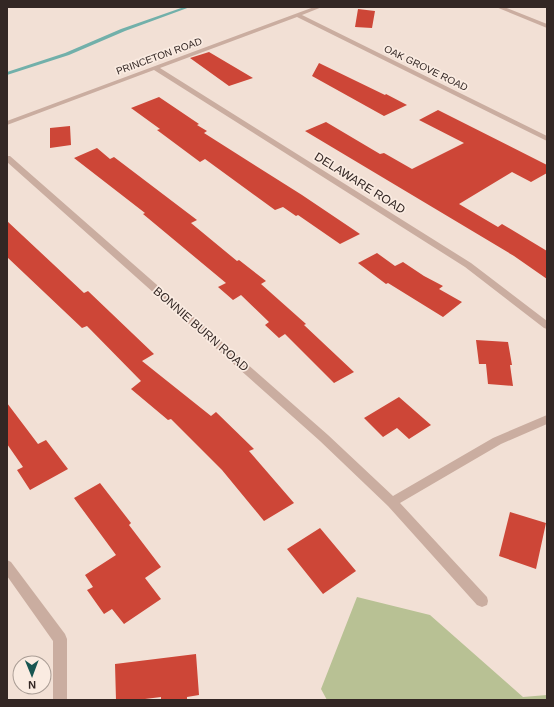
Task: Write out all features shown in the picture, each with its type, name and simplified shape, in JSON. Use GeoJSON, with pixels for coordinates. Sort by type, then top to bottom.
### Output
{"type":"FeatureCollection","features":[{"type":"Feature","properties":{"kind":"street","name":"PRINCETON ROAD"},"geometry":{"type":"LineString","coordinates":[[7,123],[319,7]]}},
{"type":"Feature","properties":{"kind":"street"},"geometry":{"type":"LineString","coordinates":[[499,7],[547,26]]}},
{"type":"Feature","properties":{"kind":"street"},"geometry":{"type":"LineString","coordinates":[[509,11],[517,7]]}},
{"type":"Feature","properties":{"kind":"street","name":"OAK GROVE ROAD"},"geometry":{"type":"LineString","coordinates":[[297,15],[547,139]]}},
{"type":"Feature","properties":{"kind":"street","name":"DELAWARE ROAD"},"geometry":{"type":"LineString","coordinates":[[155,68],[468,265],[547,326]]}},
{"type":"Feature","properties":{"kind":"street","name":"BONNIE BURN ROAD"},"geometry":{"type":"LineString","coordinates":[[7,158],[324,438],[392,502],[482,601]]}},
{"type":"Feature","properties":{"kind":"street"},"geometry":{"type":"LineString","coordinates":[[392,502],[497,441],[547,419]]}},
{"type":"Feature","properties":{"kind":"street"},"geometry":{"type":"LineString","coordinates":[[7,566],[60,640],[60,700]]}},
{"type":"Feature","properties":{"kind":"green space"},"geometry":{"type":"Polygon","coordinates":[[[357,597],[430,615],[523,697],[547,695],[547,700],[327,700],[321,689],[357,597]]]}},
{"type":"Feature","properties":{"kind":"building"},"geometry":{"type":"Polygon","coordinates":[[[358,9],[375,11],[372,28],[355,27],[358,9]]]}},
{"type":"Feature","properties":{"kind":"building"},"geometry":{"type":"Polygon","coordinates":[[[209,52],[253,78],[229,86],[190,58],[209,52]]]}},
{"type":"Feature","properties":{"kind":"building"},"geometry":{"type":"Polygon","coordinates":[[[319,63],[407,105],[384,116],[312,76],[319,63]]]}},
{"type":"Feature","properties":{"kind":"building"},"geometry":{"type":"Polygon","coordinates":[[[159,97],[199,124],[197,125],[207,131],[204,133],[302,195],[360,234],[340,244],[298,215],[296,216],[283,207],[275,210],[205,159],[200,162],[157,130],[160,129],[131,108],[159,97]]]}},
{"type":"Feature","properties":{"kind":"building"},"geometry":{"type":"Polygon","coordinates":[[[438,110],[547,165],[547,173],[531,182],[512,172],[459,204],[498,227],[502,224],[547,251],[547,279],[514,256],[305,131],[326,122],[380,154],[384,153],[412,169],[464,143],[419,120],[438,110]]]}},
{"type":"Feature","properties":{"kind":"building"},"geometry":{"type":"Polygon","coordinates":[[[70,126],[71,145],[50,148],[50,128],[70,126]]]}},
{"type":"Feature","properties":{"kind":"building"},"geometry":{"type":"Polygon","coordinates":[[[97,148],[110,159],[114,157],[197,220],[191,223],[237,261],[239,260],[266,281],[261,284],[306,324],[304,325],[354,372],[334,383],[285,334],[279,338],[265,325],[269,322],[241,295],[233,300],[218,287],[226,283],[143,214],[145,213],[74,158],[97,148]]]}},
{"type":"Feature","properties":{"kind":"building"},"geometry":{"type":"Polygon","coordinates":[[[7,221],[84,293],[88,291],[154,354],[142,361],[211,416],[216,412],[254,449],[249,451],[294,503],[264,521],[222,470],[171,419],[168,420],[131,389],[141,381],[87,326],[82,328],[7,257],[7,221]]]}},
{"type":"Feature","properties":{"kind":"building"},"geometry":{"type":"Polygon","coordinates":[[[377,253],[395,266],[403,262],[424,276],[443,286],[439,289],[462,302],[443,317],[388,283],[386,284],[358,263],[377,253]]]}},
{"type":"Feature","properties":{"kind":"building"},"geometry":{"type":"Polygon","coordinates":[[[476,340],[508,342],[512,365],[510,365],[513,386],[488,384],[486,364],[479,364],[476,340]]]}},
{"type":"Feature","properties":{"kind":"building"},"geometry":{"type":"Polygon","coordinates":[[[399,397],[431,425],[409,439],[397,428],[383,437],[364,418],[399,397]]]}},
{"type":"Feature","properties":{"kind":"building"},"geometry":{"type":"Polygon","coordinates":[[[7,403],[38,444],[46,440],[68,469],[30,490],[17,470],[23,467],[7,444],[7,403]]]}},
{"type":"Feature","properties":{"kind":"building"},"geometry":{"type":"Polygon","coordinates":[[[100,483],[131,523],[129,525],[161,567],[145,578],[161,599],[124,624],[112,609],[104,614],[87,590],[93,587],[85,575],[116,555],[74,498],[100,483]]]}},
{"type":"Feature","properties":{"kind":"building"},"geometry":{"type":"Polygon","coordinates":[[[510,512],[546,523],[536,569],[499,556],[510,512]]]}},
{"type":"Feature","properties":{"kind":"building"},"geometry":{"type":"Polygon","coordinates":[[[320,528],[356,571],[323,594],[287,549],[320,528]]]}},
{"type":"Feature","properties":{"kind":"building"},"geometry":{"type":"Polygon","coordinates":[[[196,654],[199,695],[187,697],[187,700],[161,700],[161,697],[137,700],[116,700],[115,664],[196,654]]]}},
{"type":"Feature","properties":{"kind":"waterway"},"geometry":{"type":"LineString","coordinates":[[7,74],[67,54],[123,30],[188,7]]}}]}
